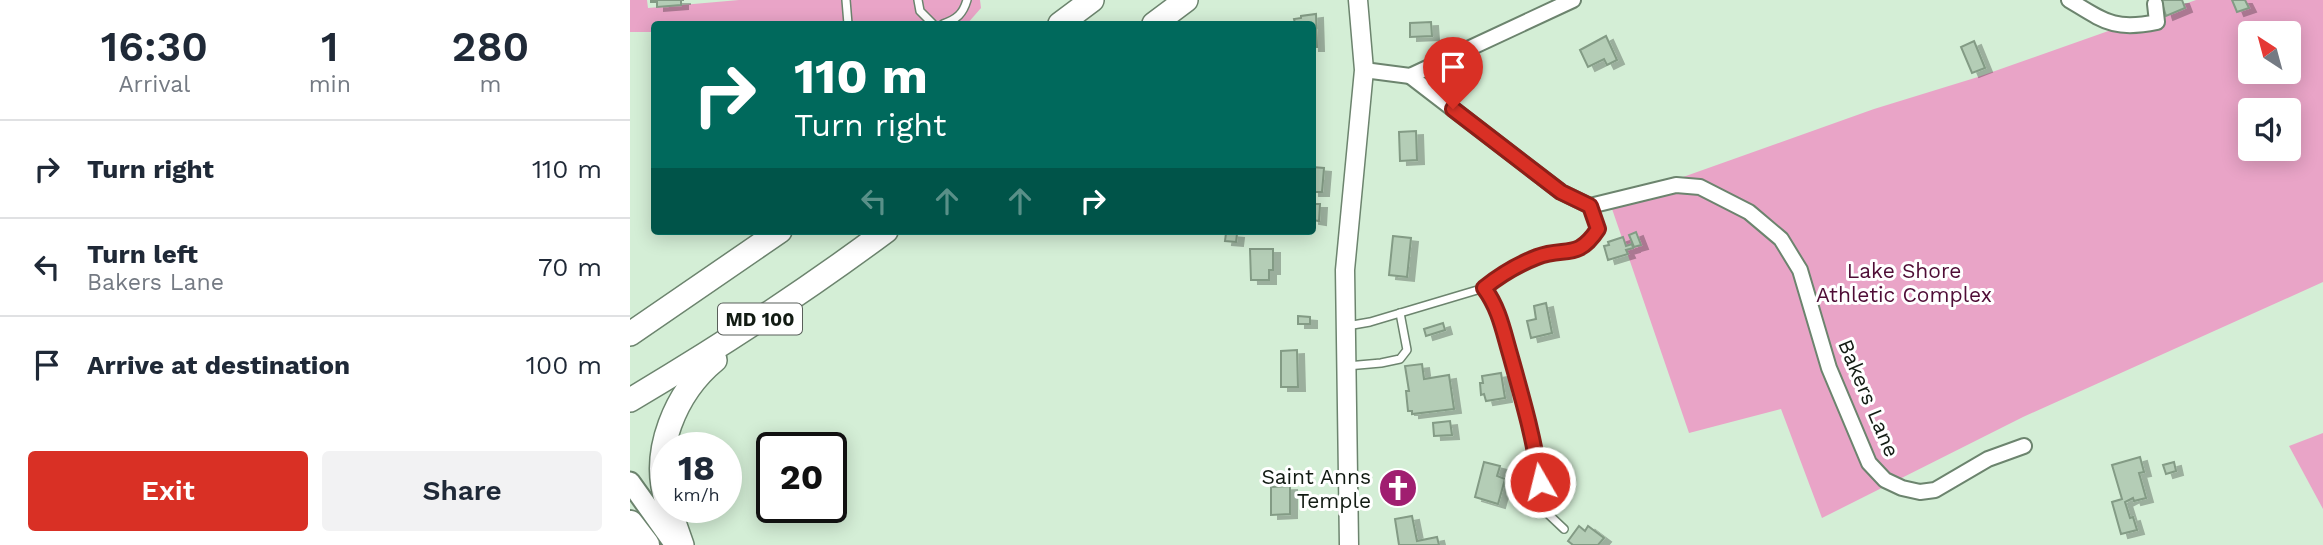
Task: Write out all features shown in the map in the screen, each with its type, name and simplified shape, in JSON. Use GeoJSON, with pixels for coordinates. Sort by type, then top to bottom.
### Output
{"type":"FeatureCollection","features":[{"type":"Feature","properties":{"kind":"highway"},"geometry":{"type":"LineString","coordinates":[[630,524],[647,545]]}},
{"type":"Feature","properties":{"kind":"main road"},"geometry":{"type":"LineString","coordinates":[[1064,21],[1092,0]]}},
{"type":"Feature","properties":{"kind":"main road"},"geometry":{"type":"LineString","coordinates":[[1158,21],[1186,0]]}},
{"type":"Feature","properties":{"kind":"main road","name":"MD 100"},"geometry":{"type":"LineString","coordinates":[[630,334],[774,235]]}},
{"type":"Feature","properties":{"kind":"main road","name":"MD 100"},"geometry":{"type":"LineString","coordinates":[[630,400],[688,366],[880,235]]}},
{"type":"Feature","properties":{"kind":"main road"},"geometry":{"type":"LineString","coordinates":[[630,315],[654,306],[747,254]]}},
{"type":"Feature","properties":{"kind":"main road"},"geometry":{"type":"LineString","coordinates":[[668,432],[687,389],[706,368],[791,298]]}},
{"type":"Feature","properties":{"kind":"main road"},"geometry":{"type":"LineString","coordinates":[[630,482],[675,545]]}},
{"type":"Feature","properties":{"kind":"main road"},"geometry":{"type":"LineString","coordinates":[[630,515],[647,545]]}},
{"type":"Feature","properties":{"kind":"main road"},"geometry":{"type":"LineString","coordinates":[[674,523],[682,545]]}},
{"type":"Feature","properties":{"kind":"street"},"geometry":{"type":"LineString","coordinates":[[1349,545],[1345,270],[1364,70],[1359,0]]}},
{"type":"Feature","properties":{"kind":"street"},"geometry":{"type":"LineString","coordinates":[[1410,76],[1573,0]]}},
{"type":"Feature","properties":{"kind":"street"},"geometry":{"type":"LineString","coordinates":[[2069,0],[2120,27],[2157,22],[2155,4]]}},
{"type":"Feature","properties":{"kind":"street"},"geometry":{"type":"LineString","coordinates":[[1364,70],[1410,76],[1561,192],[1590,206]]}},
{"type":"Feature","properties":{"kind":"street","name":"Bakers Lane"},"geometry":{"type":"LineString","coordinates":[[1590,206],[1676,184],[1700,187],[1748,212],[1781,239],[1800,270],[1829,368],[1869,463],[1885,480],[1920,492],[1935,490],[1987,459],[2024,446]]}},
{"type":"Feature","properties":{"kind":"lane"},"geometry":{"type":"LineString","coordinates":[[846,0],[848,21]]}},
{"type":"Feature","properties":{"kind":"lane"},"geometry":{"type":"LineString","coordinates":[[918,0],[920,11],[927,21]]}},
{"type":"Feature","properties":{"kind":"lane"},"geometry":{"type":"LineString","coordinates":[[950,21],[958,18],[967,0]]}},
{"type":"Feature","properties":{"kind":"lane"},"geometry":{"type":"LineString","coordinates":[[1346,326],[1370,322],[1484,288],[1538,256],[1573,251],[1588,244],[1598,229],[1590,206]]}},
{"type":"Feature","properties":{"kind":"lane"},"geometry":{"type":"LineString","coordinates":[[1484,288],[1495,302],[1523,398],[1534,439],[1545,511],[1564,529]]}},
{"type":"Feature","properties":{"kind":"lane"},"geometry":{"type":"LineString","coordinates":[[1346,366],[1400,359],[1407,350],[1399,313]]}},
{"type":"Feature","properties":{"kind":"green space"},"geometry":{"type":"Polygon","coordinates":[[[630,0],[647,0],[648,8],[739,0],[980,0],[981,8],[970,21],[651,21],[651,32],[630,32],[630,0]]]}},
{"type":"Feature","properties":{"kind":"green space","name":"Lake Shore Athletic Complex"},"geometry":{"type":"Polygon","coordinates":[[[2196,0],[2323,0],[2323,282],[2023,417],[1822,518],[1781,409],[1689,433],[1610,203],[1874,109],[1978,77],[2196,0]]]}},
{"type":"Feature","properties":{"kind":"green space"},"geometry":{"type":"Polygon","coordinates":[[[2323,433],[2323,509],[2289,446],[2323,433]]]}},
{"type":"Feature","properties":{"kind":"building"},"geometry":{"type":"Polygon","coordinates":[[[651,0],[681,0],[681,5],[657,7],[657,2],[651,0]]]}},
{"type":"Feature","properties":{"kind":"building"},"geometry":{"type":"Polygon","coordinates":[[[2161,0],[2182,0],[2185,8],[2166,16],[2161,0]]]}},
{"type":"Feature","properties":{"kind":"building"},"geometry":{"type":"Polygon","coordinates":[[[2232,0],[2245,0],[2249,8],[2237,12],[2232,0]]]}},
{"type":"Feature","properties":{"kind":"building"},"geometry":{"type":"Polygon","coordinates":[[[1316,14],[1317,47],[1316,21],[1294,21],[1301,16],[1316,14]]]}},
{"type":"Feature","properties":{"kind":"building"},"geometry":{"type":"Polygon","coordinates":[[[1431,22],[1432,36],[1410,37],[1410,23],[1431,22]]]}},
{"type":"Feature","properties":{"kind":"building"},"geometry":{"type":"Polygon","coordinates":[[[1606,36],[1617,60],[1607,65],[1604,59],[1588,67],[1580,50],[1606,36]]]}},
{"type":"Feature","properties":{"kind":"building"},"geometry":{"type":"Polygon","coordinates":[[[1974,41],[1985,68],[1972,73],[1961,47],[1974,41]]]}},
{"type":"Feature","properties":{"kind":"building"},"geometry":{"type":"Polygon","coordinates":[[[1416,131],[1417,160],[1400,161],[1399,132],[1416,131]]]}},
{"type":"Feature","properties":{"kind":"building"},"geometry":{"type":"Polygon","coordinates":[[[1316,167],[1324,168],[1322,192],[1316,192],[1316,167]]]}},
{"type":"Feature","properties":{"kind":"building"},"geometry":{"type":"Polygon","coordinates":[[[1316,204],[1320,204],[1319,221],[1316,221],[1316,204]]]}},
{"type":"Feature","properties":{"kind":"building"},"geometry":{"type":"Polygon","coordinates":[[[1636,232],[1641,245],[1634,247],[1629,235],[1636,232]]]}},
{"type":"Feature","properties":{"kind":"building"},"geometry":{"type":"Polygon","coordinates":[[[1226,235],[1237,235],[1236,242],[1225,241],[1226,235]]]}},
{"type":"Feature","properties":{"kind":"building"},"geometry":{"type":"Polygon","coordinates":[[[1393,236],[1411,238],[1407,277],[1389,275],[1393,236]]]}},
{"type":"Feature","properties":{"kind":"building"},"geometry":{"type":"Polygon","coordinates":[[[1623,237],[1626,246],[1632,244],[1633,248],[1626,250],[1628,254],[1608,260],[1604,246],[1623,237]]]}},
{"type":"Feature","properties":{"kind":"building"},"geometry":{"type":"Polygon","coordinates":[[[1250,249],[1273,249],[1273,270],[1269,270],[1269,280],[1251,280],[1250,249]]]}},
{"type":"Feature","properties":{"kind":"building"},"geometry":{"type":"Polygon","coordinates":[[[1546,303],[1552,333],[1531,338],[1527,321],[1536,319],[1534,306],[1546,303]]]}},
{"type":"Feature","properties":{"kind":"building"},"geometry":{"type":"Polygon","coordinates":[[[1298,316],[1310,317],[1310,324],[1298,324],[1298,316]]]}},
{"type":"Feature","properties":{"kind":"building"},"geometry":{"type":"Polygon","coordinates":[[[1443,323],[1445,330],[1426,336],[1424,329],[1443,323]]]}},
{"type":"Feature","properties":{"kind":"building"},"geometry":{"type":"Polygon","coordinates":[[[1297,350],[1298,387],[1281,387],[1281,351],[1297,350]]]}},
{"type":"Feature","properties":{"kind":"building"},"geometry":{"type":"Polygon","coordinates":[[[1422,364],[1424,379],[1449,375],[1454,409],[1412,414],[1412,411],[1408,411],[1406,391],[1409,391],[1405,366],[1422,364]]]}},
{"type":"Feature","properties":{"kind":"building"},"geometry":{"type":"Polygon","coordinates":[[[1501,373],[1505,398],[1486,401],[1484,394],[1481,395],[1482,376],[1501,373]]]}},
{"type":"Feature","properties":{"kind":"building"},"geometry":{"type":"Polygon","coordinates":[[[1450,421],[1452,435],[1434,436],[1433,423],[1450,421]]]}},
{"type":"Feature","properties":{"kind":"building"},"geometry":{"type":"Polygon","coordinates":[[[2140,457],[2144,472],[2139,473],[2146,498],[2134,501],[2133,498],[2125,502],[2137,530],[2121,534],[2112,502],[2122,499],[2112,465],[2140,457]]]}},
{"type":"Feature","properties":{"kind":"building"},"geometry":{"type":"Polygon","coordinates":[[[1484,462],[1500,466],[1497,476],[1505,479],[1498,504],[1475,497],[1484,462]]]}},
{"type":"Feature","properties":{"kind":"building"},"geometry":{"type":"Polygon","coordinates":[[[2174,462],[2176,471],[2166,474],[2163,465],[2174,462]]]}},
{"type":"Feature","properties":{"kind":"building"},"geometry":{"type":"Polygon","coordinates":[[[1290,486],[1290,514],[1271,515],[1271,487],[1290,486]]]}},
{"type":"Feature","properties":{"kind":"building"},"geometry":{"type":"Polygon","coordinates":[[[1412,516],[1417,541],[1437,537],[1439,545],[1399,545],[1395,519],[1412,516]]]}},
{"type":"Feature","properties":{"kind":"building"},"geometry":{"type":"Polygon","coordinates":[[[1579,526],[1585,531],[1588,526],[1604,538],[1598,545],[1573,545],[1568,541],[1579,526]]]}},
{"type":"Feature","properties":{"kind":"place","name":"Saint Anns Temple"},"geometry":{"type":"Point","coordinates":[1398,488]}},
{"type":"Feature","properties":{"kind":"route"},"geometry":{"type":"LineString","coordinates":[[1453,109],[1561,192],[1590,206],[1598,229],[1588,244],[1573,251],[1538,256],[1484,288],[1495,302],[1523,398],[1534,439],[1540,482]]}}]}
